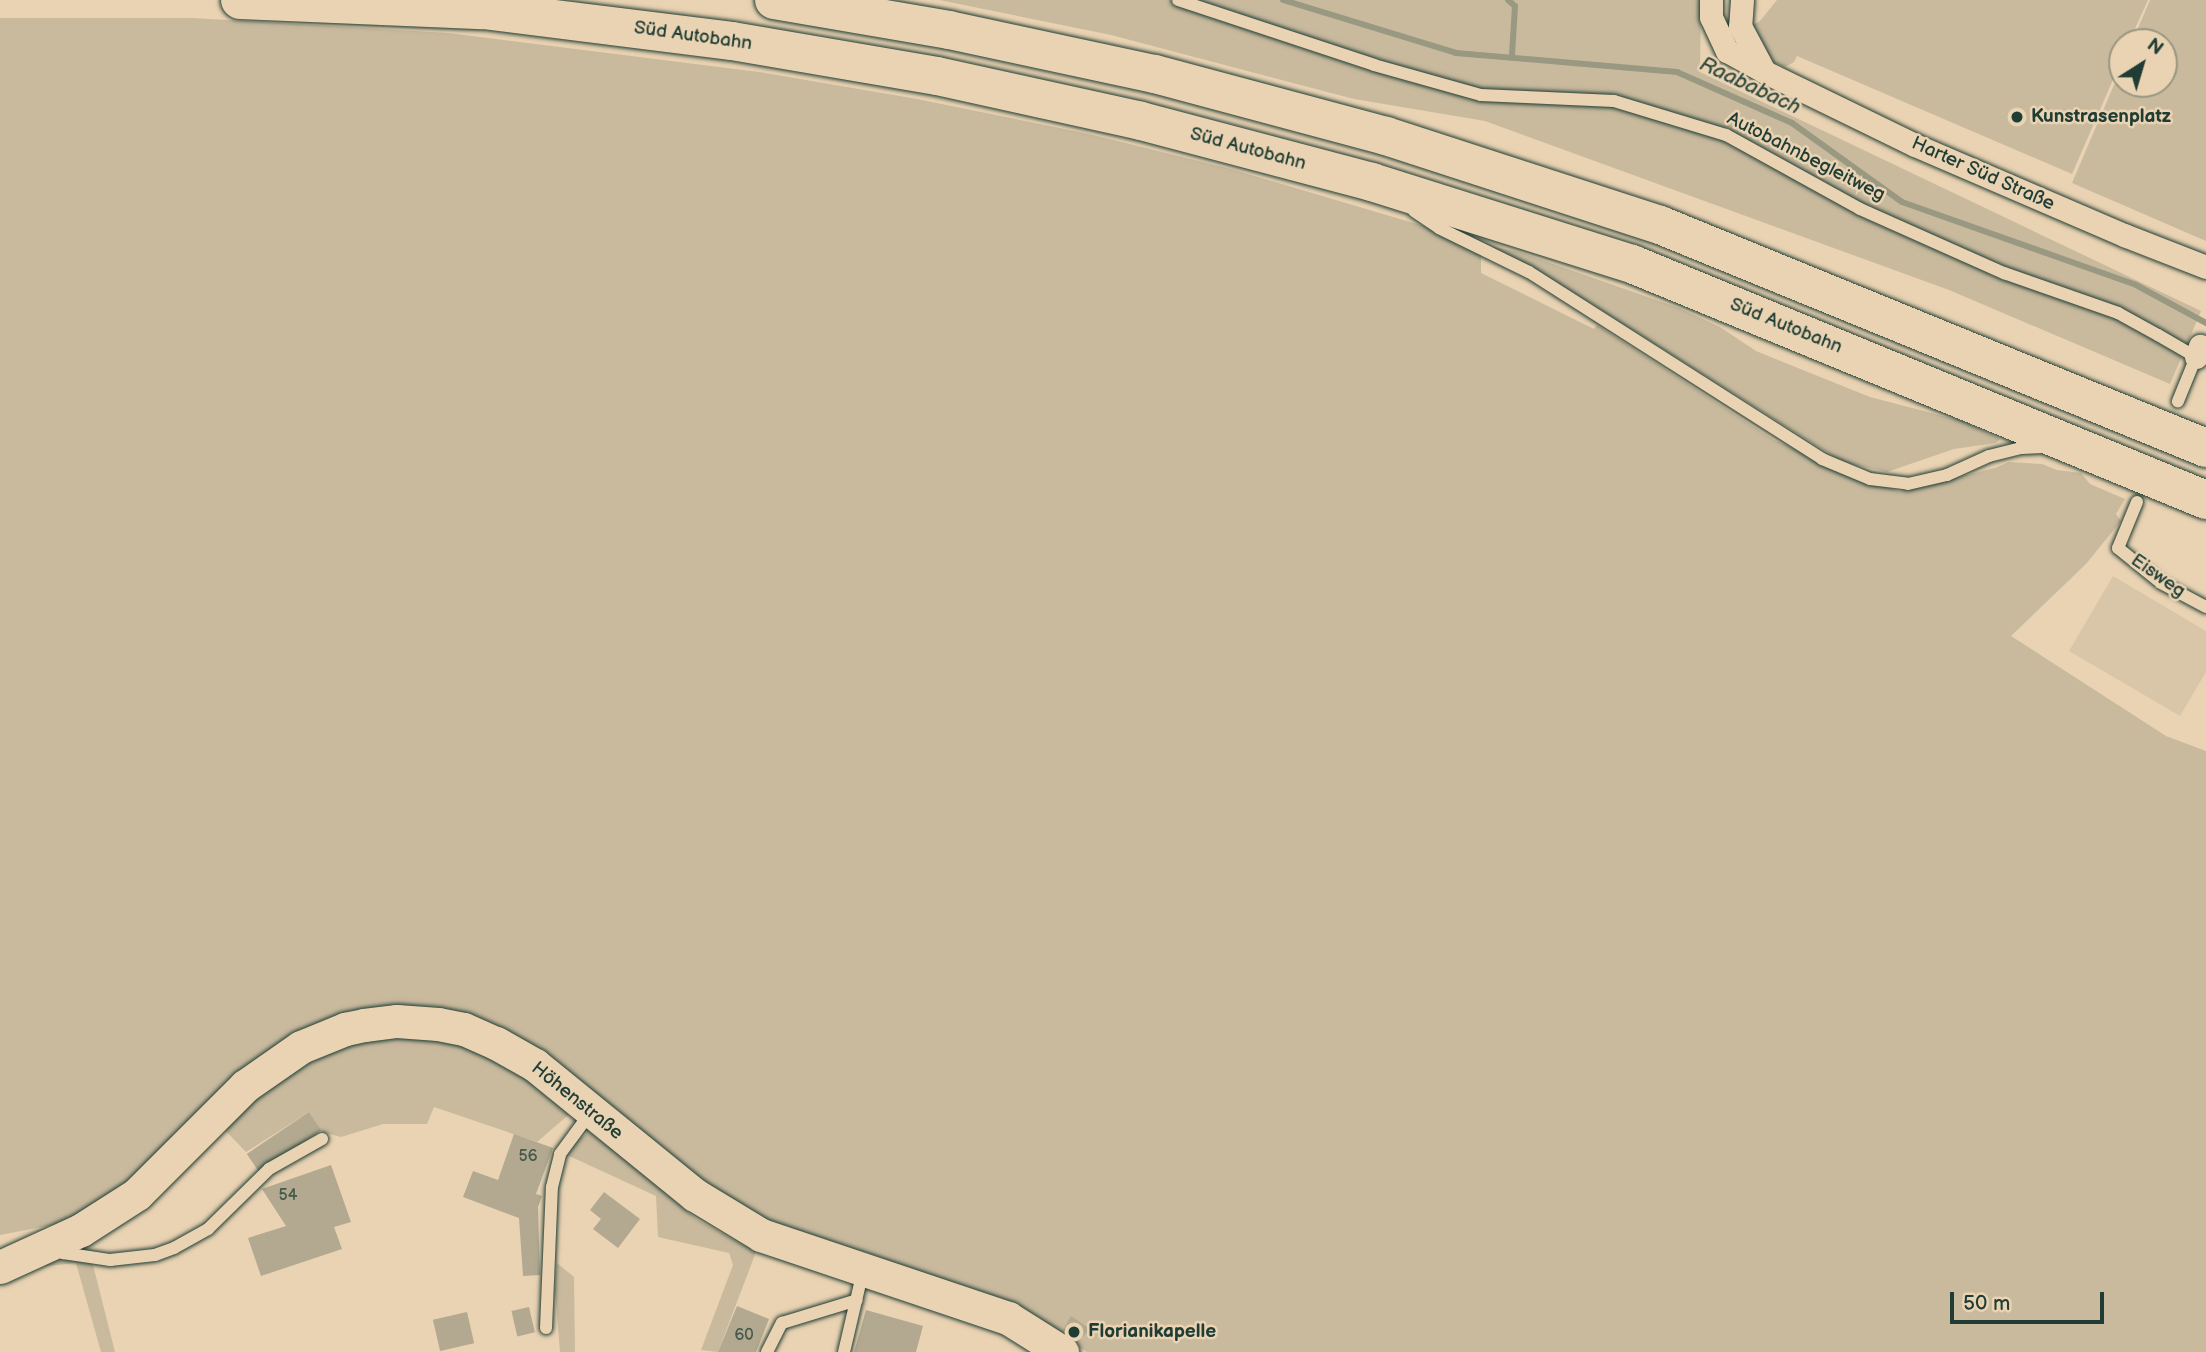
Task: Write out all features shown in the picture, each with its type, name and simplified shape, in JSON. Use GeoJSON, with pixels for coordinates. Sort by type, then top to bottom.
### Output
{"type":"FeatureCollection","features":[{"type":"Feature","properties":{"kind":"highway","name":"Süd Autobahn"},"geometry":{"type":"LineString","coordinates":[[240,0],[483,10],[732,41],[937,76],[1087,109],[1372,182],[1632,264],[2206,500]]}},
{"type":"Feature","properties":{"kind":"highway"},"geometry":{"type":"LineString","coordinates":[[774,0],[949,30],[1156,74],[1385,136],[1660,225],[2206,448]]}},
{"type":"Feature","properties":{"kind":"street","name":"Harter Süd Straße"},"geometry":{"type":"LineString","coordinates":[[1711,0],[1711,17],[1727,51],[1765,72],[1915,145],[2124,235],[2206,267]]}},
{"type":"Feature","properties":{"kind":"street"},"geometry":{"type":"LineString","coordinates":[[1742,0],[1740,26],[1751,51],[1765,72]]}},
{"type":"Feature","properties":{"kind":"street","name":"Höhenstraße"},"geometry":{"type":"LineString","coordinates":[[0,1267],[81,1230],[137,1194],[263,1071],[301,1047],[345,1029],[397,1021],[464,1030],[496,1043],[535,1065],[662,1170],[728,1217],[795,1248],[860,1285],[970,1304],[1062,1352]]}},
{"type":"Feature","properties":{"kind":"lane","name":"Autobahnbegleitweg"},"geometry":{"type":"LineString","coordinates":[[1178,0],[1374,65],[1481,95],[1615,101],[1726,135],[1860,209],[2004,273],[2201,345]]}},
{"type":"Feature","properties":{"kind":"lane"},"geometry":{"type":"LineString","coordinates":[[1372,182],[1439,228],[1529,272],[1822,459],[1870,479],[1908,484],[1947,475],[1989,456],[2022,448],[2079,446]]}},
{"type":"Feature","properties":{"kind":"lane"},"geometry":{"type":"LineString","coordinates":[[2178,401],[2201,345]]}},
{"type":"Feature","properties":{"kind":"lane","name":"Eisweg"},"geometry":{"type":"LineString","coordinates":[[2137,502],[2118,548],[2161,583],[2206,607]]}},
{"type":"Feature","properties":{"kind":"lane"},"geometry":{"type":"LineString","coordinates":[[546,1328],[552,1187],[567,1141],[592,1112]]}},
{"type":"Feature","properties":{"kind":"lane"},"geometry":{"type":"LineString","coordinates":[[50,1244],[63,1253],[110,1260],[155,1255],[174,1248],[208,1229],[269,1169],[322,1139]]}},
{"type":"Feature","properties":{"kind":"lane"},"geometry":{"type":"LineString","coordinates":[[766,1352],[782,1323],[860,1285]]}},
{"type":"Feature","properties":{"kind":"lane"},"geometry":{"type":"LineString","coordinates":[[844,1352],[860,1285]]}},
{"type":"Feature","properties":{"kind":"shaded area"},"geometry":{"type":"Polygon","coordinates":[[[939,0],[1701,0],[1700,72],[2201,311],[2170,384],[1949,290],[1485,121],[1354,99],[1111,35],[939,0]]]}},
{"type":"Feature","properties":{"kind":"shaded area","name":"Kunstrasenplatz"},"geometry":{"type":"Polygon","coordinates":[[[1777,0],[2148,0],[2135,28],[2108,28],[2108,91],[2072,174],[1797,56],[1794,62],[1785,67],[1769,60],[1745,29],[1760,21],[1777,0]]]}},
{"type":"Feature","properties":{"kind":"shaded area"},"geometry":{"type":"Polygon","coordinates":[[[2150,0],[2206,0],[2206,241],[2072,183],[2108,98],[2178,98],[2178,28],[2138,28],[2150,0]]]}},
{"type":"Feature","properties":{"kind":"shaded area"},"geometry":{"type":"Polygon","coordinates":[[[0,18],[193,18],[448,33],[759,72],[917,99],[1089,134],[1231,169],[1481,243],[1481,273],[1594,329],[1597,325],[1774,440],[1899,492],[1995,468],[2009,462],[2042,464],[2057,470],[2081,473],[2090,484],[2125,499],[2116,514],[2121,521],[2086,564],[2011,636],[2166,736],[2206,751],[2206,1352],[1087,1352],[1062,1337],[764,1234],[587,1095],[381,1012],[68,1222],[0,1235],[0,18]]]}},
{"type":"Feature","properties":{"kind":"shaded area"},"geometry":{"type":"Polygon","coordinates":[[[1492,247],[1516,251],[1679,308],[1720,327],[1756,351],[1870,397],[1962,421],[2000,439],[1996,443],[1954,449],[1887,472],[1843,462],[1561,285],[1492,247]]]}},
{"type":"Feature","properties":{"kind":"shaded area"},"geometry":{"type":"Polygon","coordinates":[[[2113,576],[2206,631],[2206,672],[2180,716],[2069,651],[2113,576]]]}},
{"type":"Feature","properties":{"kind":"shaded area"},"geometry":{"type":"Polygon","coordinates":[[[400,1030],[492,1053],[574,1110],[537,1142],[434,1107],[427,1124],[383,1124],[341,1137],[322,1132],[309,1112],[246,1152],[218,1123],[296,1056],[400,1030]]]}},
{"type":"Feature","properties":{"kind":"shaded area"},"geometry":{"type":"Polygon","coordinates":[[[589,1132],[601,1136],[696,1219],[756,1252],[718,1352],[701,1350],[733,1265],[729,1253],[658,1237],[656,1196],[567,1155],[575,1143],[589,1132]]]}},
{"type":"Feature","properties":{"kind":"shaded area"},"geometry":{"type":"Polygon","coordinates":[[[64,1258],[92,1261],[115,1352],[101,1352],[76,1263],[37,1267],[64,1258]]]}},
{"type":"Feature","properties":{"kind":"shaded area"},"geometry":{"type":"Polygon","coordinates":[[[557,1263],[574,1277],[575,1352],[560,1352],[555,1290],[557,1263]]]}},
{"type":"Feature","properties":{"kind":"building"},"geometry":{"type":"Polygon","coordinates":[[[309,1112],[321,1130],[259,1172],[247,1154],[309,1112]]]}},
{"type":"Feature","properties":{"kind":"building"},"geometry":{"type":"Polygon","coordinates":[[[514,1134],[553,1148],[536,1194],[542,1196],[538,1207],[540,1275],[523,1276],[519,1218],[463,1197],[473,1171],[498,1180],[514,1134]]]}},
{"type":"Feature","properties":{"kind":"building"},"geometry":{"type":"Polygon","coordinates":[[[331,1165],[351,1222],[334,1227],[342,1249],[261,1276],[248,1238],[286,1226],[262,1189],[331,1165]]]}},
{"type":"Feature","properties":{"kind":"building"},"geometry":{"type":"Polygon","coordinates":[[[604,1192],[640,1219],[618,1248],[593,1229],[601,1219],[590,1210],[604,1192]]]}},
{"type":"Feature","properties":{"kind":"building"},"geometry":{"type":"Polygon","coordinates":[[[737,1306],[769,1319],[756,1352],[718,1352],[737,1306]]]}},
{"type":"Feature","properties":{"kind":"building"},"geometry":{"type":"Polygon","coordinates":[[[529,1307],[535,1332],[517,1336],[511,1311],[529,1307]]]}},
{"type":"Feature","properties":{"kind":"building"},"geometry":{"type":"Polygon","coordinates":[[[866,1310],[923,1326],[916,1352],[854,1352],[866,1310]]]}},
{"type":"Feature","properties":{"kind":"building"},"geometry":{"type":"Polygon","coordinates":[[[467,1312],[474,1343],[440,1351],[433,1320],[467,1312]]]}},
{"type":"Feature","properties":{"kind":"building"},"geometry":{"type":"Polygon","coordinates":[[[1071,1316],[1090,1329],[1078,1342],[1063,1330],[1071,1316]]]}},
{"type":"Feature","properties":{"kind":"waterway","name":"Raababach"},"geometry":{"type":"LineString","coordinates":[[1283,0],[1456,53],[1677,72],[1792,123],[1902,202],[2136,285],[2206,323]]}},
{"type":"Feature","properties":{"kind":"waterway"},"geometry":{"type":"LineString","coordinates":[[1508,0],[1515,6],[1512,55]]}},
{"type":"Feature","properties":{"kind":"place","name":"Kunstrasenplatz"},"geometry":{"type":"Point","coordinates":[2017,117]}},
{"type":"Feature","properties":{"kind":"place","name":"Florianikapelle"},"geometry":{"type":"Point","coordinates":[1074,1332]}}]}
